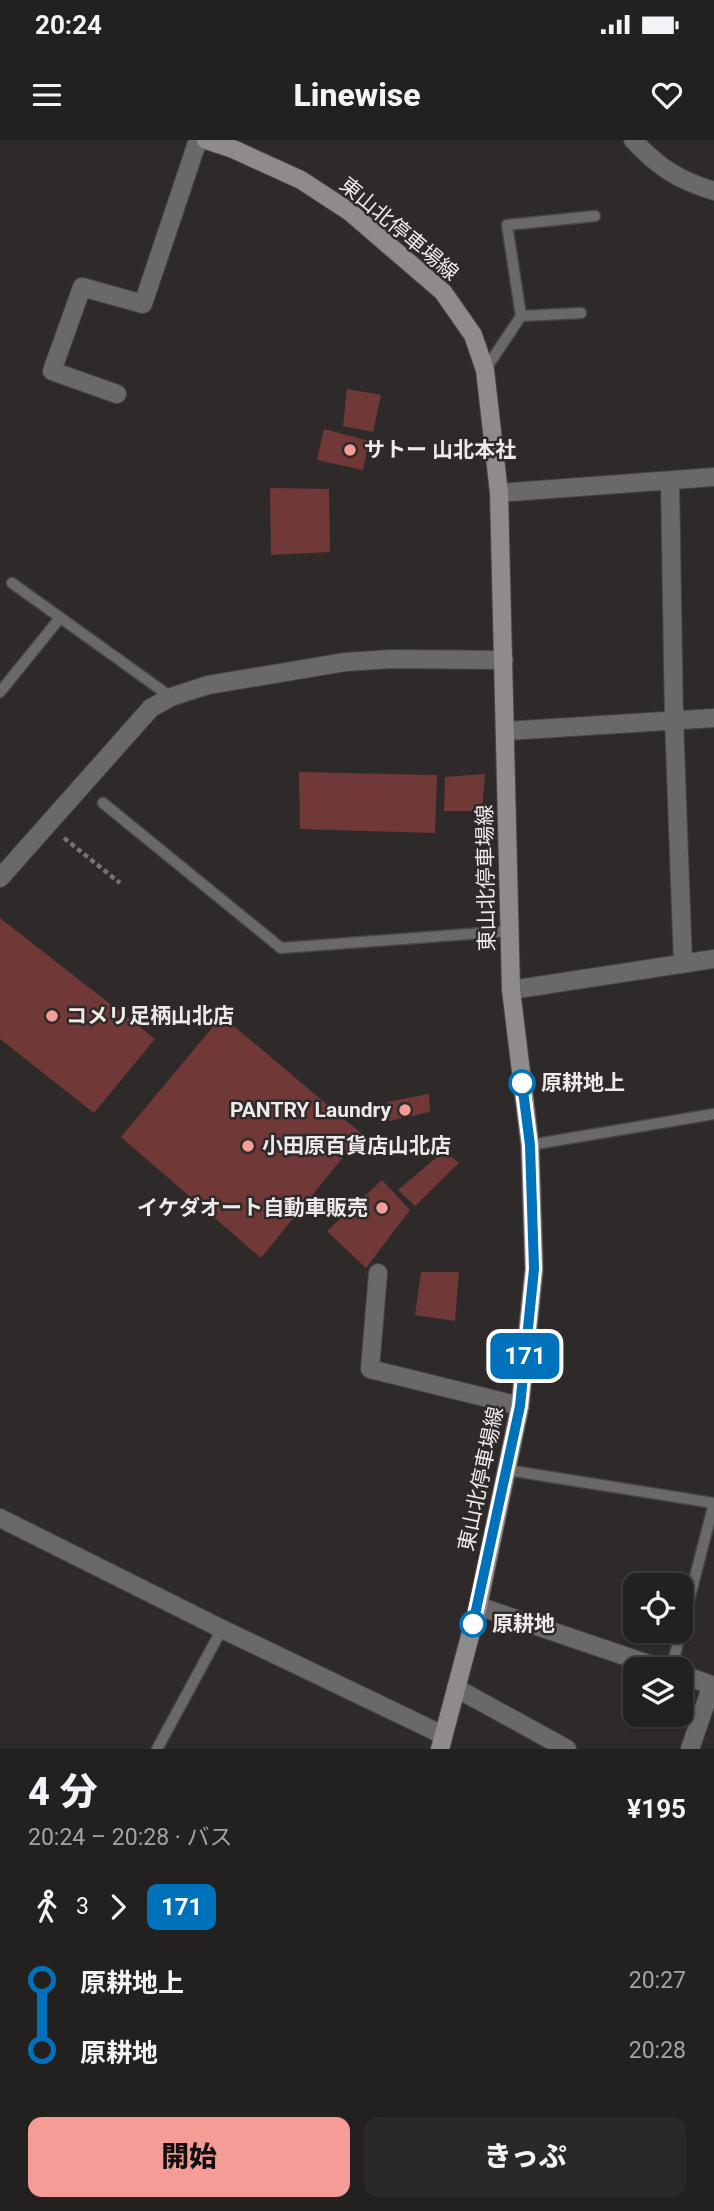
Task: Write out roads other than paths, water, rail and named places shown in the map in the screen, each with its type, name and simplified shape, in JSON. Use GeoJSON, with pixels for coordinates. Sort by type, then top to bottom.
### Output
{"type":"FeatureCollection","features":[{"type":"Feature","properties":{"kind":"main road","name":"東山北停車場線"},"geometry":{"type":"LineString","coordinates":[[206,140],[235,144],[301,180],[350,212],[443,292],[472,335],[485,370],[499,493],[512,990],[530,1145],[534,1269],[520,1406],[478,1605],[441,1742]]}},
{"type":"Feature","properties":{"kind":"street"},"geometry":{"type":"LineString","coordinates":[[117,394],[51,371],[82,287],[143,304],[198,140]]}},
{"type":"Feature","properties":{"kind":"street"},"geometry":{"type":"LineString","coordinates":[[633,140],[654,162],[690,183],[714,191]]}},
{"type":"Feature","properties":{"kind":"street"},"geometry":{"type":"LineString","coordinates":[[499,493],[714,477]]}},
{"type":"Feature","properties":{"kind":"street"},"geometry":{"type":"LineString","coordinates":[[670,481],[674,719],[683,964]]}},
{"type":"Feature","properties":{"kind":"street"},"geometry":{"type":"LineString","coordinates":[[0,878],[151,708],[171,696],[208,685],[345,662],[391,659],[504,660]]}},
{"type":"Feature","properties":{"kind":"street"},"geometry":{"type":"LineString","coordinates":[[506,730],[714,718]]}},
{"type":"Feature","properties":{"kind":"street"},"geometry":{"type":"LineString","coordinates":[[512,990],[714,959]]}},
{"type":"Feature","properties":{"kind":"street"},"geometry":{"type":"LineString","coordinates":[[378,1273],[370,1369],[520,1406]]}},
{"type":"Feature","properties":{"kind":"street"},"geometry":{"type":"LineString","coordinates":[[0,1518],[441,1742]]}},
{"type":"Feature","properties":{"kind":"street"},"geometry":{"type":"LineString","coordinates":[[478,1605],[628,1657]]}},
{"type":"Feature","properties":{"kind":"street"},"geometry":{"type":"LineString","coordinates":[[690,1749],[713,1685],[693,1678]]}},
{"type":"Feature","properties":{"kind":"street"},"geometry":{"type":"LineString","coordinates":[[456,1688],[567,1749]]}},
{"type":"Feature","properties":{"kind":"lane"},"geometry":{"type":"LineString","coordinates":[[485,370],[521,316],[507,225],[595,216]]}},
{"type":"Feature","properties":{"kind":"lane"},"geometry":{"type":"LineString","coordinates":[[521,316],[581,313]]}},
{"type":"Feature","properties":{"kind":"lane"},"geometry":{"type":"LineString","coordinates":[[12,583],[171,696]]}},
{"type":"Feature","properties":{"kind":"lane"},"geometry":{"type":"LineString","coordinates":[[0,692],[60,618]]}},
{"type":"Feature","properties":{"kind":"lane"},"geometry":{"type":"LineString","coordinates":[[103,803],[281,948],[510,931]]}},
{"type":"Feature","properties":{"kind":"lane"},"geometry":{"type":"LineString","coordinates":[[530,1145],[714,1114]]}},
{"type":"Feature","properties":{"kind":"lane"},"geometry":{"type":"LineString","coordinates":[[507,1470],[714,1503],[674,1657]]}},
{"type":"Feature","properties":{"kind":"lane"},"geometry":{"type":"LineString","coordinates":[[157,1749],[222,1629]]}},
{"type":"Feature","properties":{"kind":"place","name":"サトー 山北本社"},"geometry":{"type":"Point","coordinates":[350,450]}},
{"type":"Feature","properties":{"kind":"place","name":"コメリ足柄山北店"},"geometry":{"type":"Point","coordinates":[52,1016]}},
{"type":"Feature","properties":{"kind":"place","name":"原耕地上"},"geometry":{"type":"Point","coordinates":[522,1083]}},
{"type":"Feature","properties":{"kind":"place","name":"PANTRY Laundry"},"geometry":{"type":"Point","coordinates":[405,1110]}},
{"type":"Feature","properties":{"kind":"place","name":"小田原百貨店山北店"},"geometry":{"type":"Point","coordinates":[248,1146]}},
{"type":"Feature","properties":{"kind":"place","name":"イケダオート自動車販売"},"geometry":{"type":"Point","coordinates":[382,1208]}},
{"type":"Feature","properties":{"kind":"place","name":"原耕地"},"geometry":{"type":"Point","coordinates":[473,1624]}}]}
